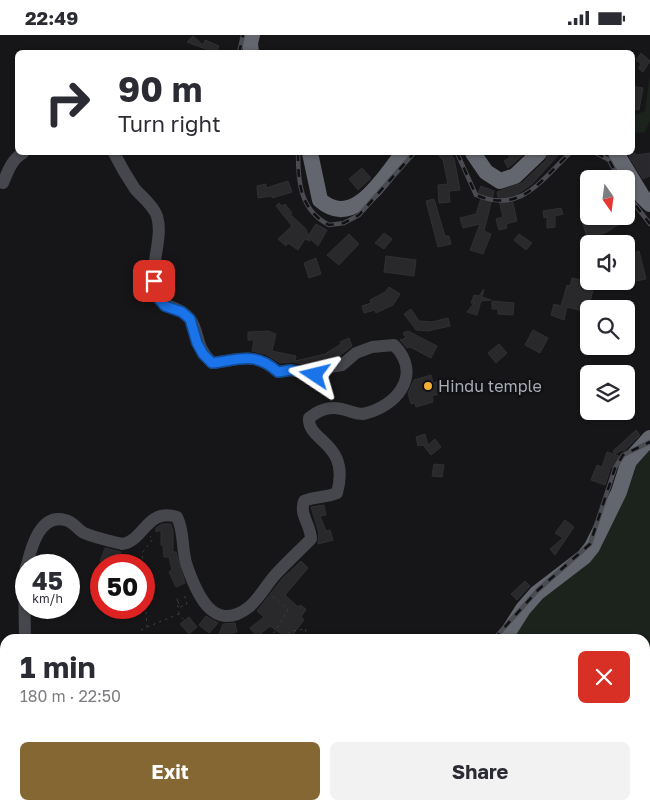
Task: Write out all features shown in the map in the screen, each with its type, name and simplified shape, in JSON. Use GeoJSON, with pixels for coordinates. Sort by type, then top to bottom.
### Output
{"type":"FeatureCollection","features":[{"type":"Feature","properties":{"kind":"highway"},"geometry":{"type":"LineString","coordinates":[[251,50],[252,35]]}},
{"type":"Feature","properties":{"kind":"highway"},"geometry":{"type":"LineString","coordinates":[[310,155],[320,200],[334,210],[342,211],[358,205],[402,155]]}},
{"type":"Feature","properties":{"kind":"highway"},"geometry":{"type":"LineString","coordinates":[[474,155],[486,172],[500,181],[515,176],[537,155]]}},
{"type":"Feature","properties":{"kind":"highway"},"geometry":{"type":"LineString","coordinates":[[617,155],[642,196],[650,203]]}},
{"type":"Feature","properties":{"kind":"highway"},"geometry":{"type":"LineString","coordinates":[[507,634],[523,609],[537,593],[584,557],[592,547],[619,491],[629,461],[650,438]]}},
{"type":"Feature","properties":{"kind":"main road"},"geometry":{"type":"LineString","coordinates":[[0,181],[3,183],[11,165],[20,155]]}},
{"type":"Feature","properties":{"kind":"main road"},"geometry":{"type":"LineString","coordinates":[[29,554],[39,532],[48,523],[57,519],[66,519],[83,533],[122,545],[128,544],[150,521],[170,515],[177,517],[183,529],[182,543],[186,564],[204,604],[213,613],[227,616],[239,613],[250,607],[264,589],[311,539],[311,532],[302,508],[304,501],[311,498],[329,497],[337,493],[340,481],[337,456],[332,448],[312,432],[309,425],[310,418],[326,407],[337,407],[362,414],[389,402],[405,384],[407,372],[403,357],[394,345],[372,347],[356,353],[342,365],[329,367],[315,375],[291,370],[278,372],[268,363],[258,359],[238,358],[212,363],[203,354],[197,343],[190,319],[182,312],[165,306],[159,299],[154,281],[158,226],[156,214],[128,179],[115,155]]}},
{"type":"Feature","properties":{"kind":"main road"},"geometry":{"type":"LineString","coordinates":[[25,619],[25,634]]}},
{"type":"Feature","properties":{"kind":"path"},"geometry":{"type":"LineString","coordinates":[[142,554],[153,539],[143,529]]}},
{"type":"Feature","properties":{"kind":"path"},"geometry":{"type":"LineString","coordinates":[[264,589],[288,610],[273,634]]}},
{"type":"Feature","properties":{"kind":"path"},"geometry":{"type":"LineString","coordinates":[[184,594],[187,604],[180,607],[177,598],[179,614],[184,621]]}},
{"type":"Feature","properties":{"kind":"path"},"geometry":{"type":"LineString","coordinates":[[141,630],[179,614]]}},
{"type":"Feature","properties":{"kind":"path"},"geometry":{"type":"LineString","coordinates":[[146,619],[147,627]]}},
{"type":"Feature","properties":{"kind":"path"},"geometry":{"type":"LineString","coordinates":[[288,634],[291,631],[306,629],[305,634]]}},
{"type":"Feature","properties":{"kind":"shaded area"},"geometry":{"type":"Polygon","coordinates":[[[650,74],[650,121],[645,132],[636,133],[635,115],[645,111],[650,74]]]}},
{"type":"Feature","properties":{"kind":"shaded area"},"geometry":{"type":"Polygon","coordinates":[[[650,450],[650,634],[512,634],[530,608],[600,547],[628,492],[637,462],[650,450]]]}},
{"type":"Feature","properties":{"kind":"building"},"geometry":{"type":"Polygon","coordinates":[[[193,36],[203,45],[205,40],[219,46],[217,50],[208,50],[187,42],[193,36]]]}},
{"type":"Feature","properties":{"kind":"building"},"geometry":{"type":"Polygon","coordinates":[[[641,53],[650,61],[643,72],[638,68],[641,64],[636,60],[641,53]]]}},
{"type":"Feature","properties":{"kind":"building"},"geometry":{"type":"Polygon","coordinates":[[[635,87],[643,88],[639,110],[635,109],[635,87]]]}},
{"type":"Feature","properties":{"kind":"building"},"geometry":{"type":"Polygon","coordinates":[[[650,153],[650,176],[643,179],[628,155],[650,153]]]}},
{"type":"Feature","properties":{"kind":"building"},"geometry":{"type":"Polygon","coordinates":[[[438,155],[451,155],[454,158],[460,190],[449,191],[450,202],[439,203],[438,185],[448,184],[443,160],[438,155]]]}},
{"type":"Feature","properties":{"kind":"building"},"geometry":{"type":"Polygon","coordinates":[[[508,155],[523,155],[508,168],[504,161],[510,157],[508,155]]]}},
{"type":"Feature","properties":{"kind":"building"},"geometry":{"type":"Polygon","coordinates":[[[548,155],[558,155],[532,184],[512,198],[517,221],[506,224],[507,228],[499,230],[496,219],[503,217],[497,192],[522,183],[546,160],[548,155]]]}},
{"type":"Feature","properties":{"kind":"building"},"geometry":{"type":"Polygon","coordinates":[[[362,168],[371,178],[358,190],[349,179],[362,168]]]}},
{"type":"Feature","properties":{"kind":"building"},"geometry":{"type":"Polygon","coordinates":[[[288,181],[292,192],[272,198],[272,196],[258,198],[257,186],[266,184],[266,188],[288,181]]]}},
{"type":"Feature","properties":{"kind":"building"},"geometry":{"type":"Polygon","coordinates":[[[481,186],[494,191],[484,231],[491,234],[483,254],[470,250],[480,224],[463,228],[460,218],[476,214],[481,198],[477,196],[481,186]]]}},
{"type":"Feature","properties":{"kind":"building"},"geometry":{"type":"Polygon","coordinates":[[[434,199],[445,236],[449,236],[451,244],[438,247],[426,201],[434,199]]]}},
{"type":"Feature","properties":{"kind":"building"},"geometry":{"type":"Polygon","coordinates":[[[279,203],[282,206],[285,204],[292,213],[290,214],[306,229],[308,236],[316,224],[327,230],[318,246],[308,237],[310,241],[305,239],[298,250],[288,243],[286,246],[278,239],[292,226],[276,206],[279,203]]]}},
{"type":"Feature","properties":{"kind":"building"},"geometry":{"type":"Polygon","coordinates":[[[561,208],[563,214],[555,216],[555,227],[547,228],[547,217],[544,218],[543,211],[561,208]]]}},
{"type":"Feature","properties":{"kind":"building"},"geometry":{"type":"Polygon","coordinates":[[[583,225],[618,225],[599,235],[587,235],[583,225]]]}},
{"type":"Feature","properties":{"kind":"building"},"geometry":{"type":"Polygon","coordinates":[[[384,233],[392,239],[384,249],[375,243],[384,233]]]}},
{"type":"Feature","properties":{"kind":"building"},"geometry":{"type":"Polygon","coordinates":[[[349,234],[359,244],[339,265],[327,255],[349,234]]]}},
{"type":"Feature","properties":{"kind":"building"},"geometry":{"type":"Polygon","coordinates":[[[519,234],[532,243],[526,250],[514,240],[519,234]]]}},
{"type":"Feature","properties":{"kind":"building"},"geometry":{"type":"Polygon","coordinates":[[[639,251],[646,279],[636,281],[635,252],[639,251]]]}},
{"type":"Feature","properties":{"kind":"building"},"geometry":{"type":"Polygon","coordinates":[[[386,256],[416,260],[414,276],[384,272],[386,256]]]}},
{"type":"Feature","properties":{"kind":"building"},"geometry":{"type":"Polygon","coordinates":[[[316,258],[321,274],[309,278],[304,263],[316,258]]]}},
{"type":"Feature","properties":{"kind":"building"},"geometry":{"type":"Polygon","coordinates":[[[572,278],[580,280],[580,290],[593,290],[590,300],[580,300],[580,310],[567,307],[564,320],[551,315],[554,304],[561,306],[567,285],[570,286],[572,278]]]}},
{"type":"Feature","properties":{"kind":"building"},"geometry":{"type":"Polygon","coordinates":[[[389,287],[400,294],[393,305],[376,313],[375,310],[364,313],[362,306],[371,303],[370,300],[385,292],[389,287]]]}},
{"type":"Feature","properties":{"kind":"building"},"geometry":{"type":"Polygon","coordinates":[[[484,289],[482,297],[491,300],[481,301],[477,315],[467,312],[474,303],[471,303],[474,295],[479,296],[484,289]]]}},
{"type":"Feature","properties":{"kind":"building"},"geometry":{"type":"Polygon","coordinates":[[[492,301],[514,303],[513,315],[498,314],[498,309],[492,309],[492,301]]]}},
{"type":"Feature","properties":{"kind":"building"},"geometry":{"type":"Polygon","coordinates":[[[411,309],[419,321],[432,322],[448,318],[450,326],[428,331],[416,330],[404,314],[411,309]]]}},
{"type":"Feature","properties":{"kind":"building"},"geometry":{"type":"Polygon","coordinates":[[[533,330],[548,338],[540,353],[525,345],[533,330]]]}},
{"type":"Feature","properties":{"kind":"building"},"geometry":{"type":"Polygon","coordinates":[[[268,331],[276,334],[272,351],[296,356],[295,361],[325,354],[341,344],[340,342],[349,338],[352,346],[338,357],[325,360],[314,366],[292,362],[280,363],[265,354],[252,351],[254,340],[248,340],[248,332],[268,331]]]}},
{"type":"Feature","properties":{"kind":"building"},"geometry":{"type":"Polygon","coordinates":[[[408,331],[437,346],[431,358],[410,347],[407,348],[400,340],[406,338],[403,333],[408,331]]]}},
{"type":"Feature","properties":{"kind":"building"},"geometry":{"type":"Polygon","coordinates":[[[499,344],[507,353],[496,363],[488,353],[499,344]]]}},
{"type":"Feature","properties":{"kind":"building"},"geometry":{"type":"Polygon","coordinates":[[[431,375],[433,383],[440,381],[444,392],[432,396],[433,402],[416,407],[415,403],[411,404],[408,393],[414,380],[431,375]]]}},
{"type":"Feature","properties":{"kind":"building"},"geometry":{"type":"Polygon","coordinates":[[[636,430],[640,435],[624,451],[622,450],[615,454],[613,451],[636,430]]]}},
{"type":"Feature","properties":{"kind":"building"},"geometry":{"type":"Polygon","coordinates":[[[425,434],[428,445],[435,439],[441,447],[431,455],[423,445],[418,446],[416,437],[425,434]]]}},
{"type":"Feature","properties":{"kind":"building"},"geometry":{"type":"Polygon","coordinates":[[[607,452],[619,456],[615,468],[611,467],[605,485],[591,480],[597,465],[602,467],[607,452]]]}},
{"type":"Feature","properties":{"kind":"building"},"geometry":{"type":"Polygon","coordinates":[[[434,464],[444,465],[442,477],[432,476],[434,464]]]}},
{"type":"Feature","properties":{"kind":"building"},"geometry":{"type":"Polygon","coordinates":[[[324,505],[326,515],[320,516],[326,531],[330,530],[333,540],[318,544],[319,533],[311,507],[324,505]]]}},
{"type":"Feature","properties":{"kind":"building"},"geometry":{"type":"Polygon","coordinates":[[[565,520],[574,527],[555,555],[550,549],[563,538],[555,533],[565,520]]]}},
{"type":"Feature","properties":{"kind":"building"},"geometry":{"type":"Polygon","coordinates":[[[162,524],[171,524],[173,552],[176,552],[185,583],[176,587],[169,572],[172,570],[169,557],[164,557],[163,545],[161,545],[161,530],[156,532],[156,528],[162,524]]]}},
{"type":"Feature","properties":{"kind":"building"},"geometry":{"type":"Polygon","coordinates":[[[105,548],[121,552],[120,554],[103,554],[105,548]]]}},
{"type":"Feature","properties":{"kind":"building"},"geometry":{"type":"Polygon","coordinates":[[[301,561],[308,568],[285,595],[298,607],[300,605],[306,609],[301,617],[304,620],[295,634],[282,634],[270,626],[261,634],[255,634],[250,628],[264,617],[257,611],[282,579],[301,561]]]}},
{"type":"Feature","properties":{"kind":"building"},"geometry":{"type":"Polygon","coordinates":[[[525,581],[530,586],[517,600],[511,594],[525,581]]]}},
{"type":"Feature","properties":{"kind":"building"},"geometry":{"type":"Polygon","coordinates":[[[206,616],[218,623],[209,633],[199,625],[206,616]]]}},
{"type":"Feature","properties":{"kind":"building"},"geometry":{"type":"Polygon","coordinates":[[[189,617],[197,627],[189,634],[180,624],[189,617]]]}},
{"type":"Feature","properties":{"kind":"building"},"geometry":{"type":"Polygon","coordinates":[[[235,623],[237,632],[219,634],[223,624],[235,623]]]}},
{"type":"Feature","properties":{"kind":"railway"},"geometry":{"type":"LineString","coordinates":[[240,50],[243,35]]}},
{"type":"Feature","properties":{"kind":"railway"},"geometry":{"type":"LineString","coordinates":[[298,155],[300,185],[306,203],[319,219],[329,225],[344,223],[359,215],[412,155]]}},
{"type":"Feature","properties":{"kind":"railway"},"geometry":{"type":"LineString","coordinates":[[458,155],[476,195],[492,200],[505,200],[529,192],[568,155]]}},
{"type":"Feature","properties":{"kind":"railway"},"geometry":{"type":"LineString","coordinates":[[600,155],[609,160],[614,170]]}},
{"type":"Feature","properties":{"kind":"railway"},"geometry":{"type":"LineString","coordinates":[[635,205],[650,224]]}},
{"type":"Feature","properties":{"kind":"railway"},"geometry":{"type":"LineString","coordinates":[[498,634],[538,590],[590,544],[615,468],[623,455],[650,442]]}},
{"type":"Feature","properties":{"kind":"place","name":"Hindu temple"},"geometry":{"type":"Point","coordinates":[428,386]}},
{"type":"Feature","properties":{"kind":"route"},"geometry":{"type":"LineString","coordinates":[[154,281],[159,299],[165,306],[173,307],[190,319],[197,343],[203,354],[212,363],[238,358],[258,359],[268,363],[278,372],[291,370],[315,375]]}}]}
